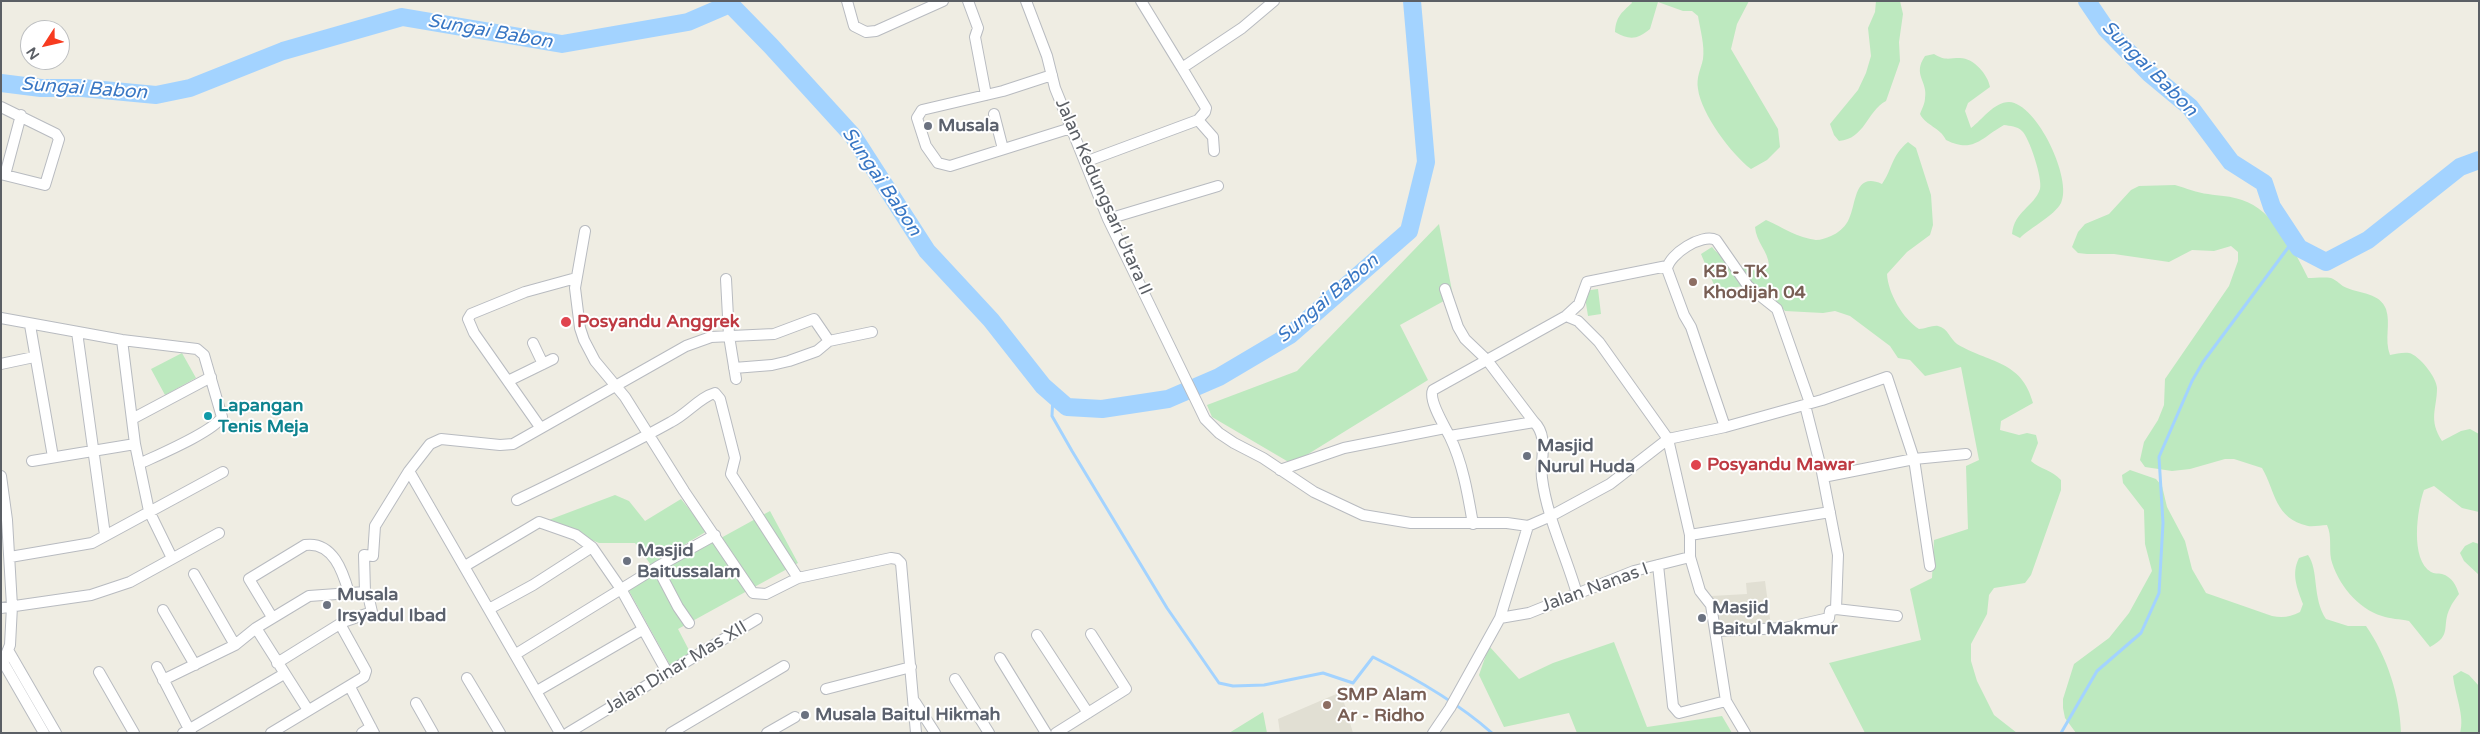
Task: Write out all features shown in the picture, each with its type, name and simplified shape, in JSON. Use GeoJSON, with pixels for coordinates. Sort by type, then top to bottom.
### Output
{"type":"FeatureCollection","features":[{"type":"Feature","properties":{"kind":"street"},"geometry":{"type":"LineString","coordinates":[[847,1],[855,28],[866,32],[876,31],[943,1]]}},
{"type":"Feature","properties":{"kind":"street"},"geometry":{"type":"LineString","coordinates":[[968,1],[978,28],[975,38],[986,95]]}},
{"type":"Feature","properties":{"kind":"street","name":"Jalan Kedungsari Utara II"},"geometry":{"type":"LineString","coordinates":[[1026,1],[1071,128],[1108,218],[1179,361],[1198,408],[1205,419],[1219,433],[1314,492],[1363,515],[1411,523],[1507,523],[1528,526]]}},
{"type":"Feature","properties":{"kind":"street"},"geometry":{"type":"LineString","coordinates":[[1085,162],[1198,120],[1205,112],[1206,108],[1141,1]]}},
{"type":"Feature","properties":{"kind":"street"},"geometry":{"type":"LineString","coordinates":[[1182,68],[1242,28],[1274,1]]}},
{"type":"Feature","properties":{"kind":"street"},"geometry":{"type":"LineString","coordinates":[[1052,75],[986,95],[922,110],[918,113],[917,118],[926,146],[938,163],[950,166],[1071,128]]}},
{"type":"Feature","properties":{"kind":"street"},"geometry":{"type":"LineString","coordinates":[[1,107],[21,115],[56,134],[59,139],[47,184],[44,186],[3,174],[21,115]]}},
{"type":"Feature","properties":{"kind":"street"},"geometry":{"type":"LineString","coordinates":[[994,114],[1003,149]]}},
{"type":"Feature","properties":{"kind":"street"},"geometry":{"type":"LineString","coordinates":[[1198,120],[1213,138],[1214,151]]}},
{"type":"Feature","properties":{"kind":"street"},"geometry":{"type":"LineString","coordinates":[[1108,218],[1218,186]]}},
{"type":"Feature","properties":{"kind":"street"},"geometry":{"type":"LineString","coordinates":[[585,231],[576,278],[576,303],[584,340],[595,361],[616,384],[647,435],[753,593],[766,594],[798,578],[891,558],[899,560],[903,574],[916,733]]}},
{"type":"Feature","properties":{"kind":"street"},"geometry":{"type":"LineString","coordinates":[[1473,524],[1467,486],[1448,432],[1432,398],[1433,390],[1566,316],[1579,304],[1587,282],[1667,266],[1673,258],[1695,241],[1710,238],[1716,240],[1748,286],[1777,309],[1807,404],[1830,512],[1838,555],[1836,609]]}},
{"type":"Feature","properties":{"kind":"street"},"geometry":{"type":"LineString","coordinates":[[1667,266],[1669,278],[1691,327],[1725,427]]}},
{"type":"Feature","properties":{"kind":"street"},"geometry":{"type":"LineString","coordinates":[[540,426],[474,333],[468,319],[471,314],[512,296],[576,278]]}},
{"type":"Feature","properties":{"kind":"street"},"geometry":{"type":"LineString","coordinates":[[726,280],[729,336],[736,379]]}},
{"type":"Feature","properties":{"kind":"street"},"geometry":{"type":"LineString","coordinates":[[1445,289],[1458,327],[1465,338],[1487,360],[1540,430],[1544,459],[1542,477],[1551,516],[1577,594]]}},
{"type":"Feature","properties":{"kind":"street"},"geometry":{"type":"LineString","coordinates":[[1566,316],[1578,321],[1598,342],[1668,439],[1690,535],[1690,557],[1700,591],[1711,605],[1726,701],[1745,733]]}},
{"type":"Feature","properties":{"kind":"street"},"geometry":{"type":"LineString","coordinates":[[1,318],[30,325],[122,340],[193,347],[204,355],[222,412],[219,422],[140,464]]}},
{"type":"Feature","properties":{"kind":"street"},"geometry":{"type":"LineString","coordinates":[[277,663],[353,617],[372,612],[368,595],[365,592],[364,555],[373,556],[375,526],[409,471],[424,451],[441,439],[513,444],[540,426],[686,346],[712,337],[774,334],[814,318],[829,341]]}},
{"type":"Feature","properties":{"kind":"street"},"geometry":{"type":"LineString","coordinates":[[30,325],[34,357],[53,457]]}},
{"type":"Feature","properties":{"kind":"street"},"geometry":{"type":"LineString","coordinates":[[77,332],[105,535]]}},
{"type":"Feature","properties":{"kind":"street"},"geometry":{"type":"LineString","coordinates":[[734,368],[772,365],[789,361],[817,351],[829,341],[872,332]]}},
{"type":"Feature","properties":{"kind":"street"},"geometry":{"type":"LineString","coordinates":[[122,340],[135,444],[149,511],[172,558]]}},
{"type":"Feature","properties":{"kind":"street"},"geometry":{"type":"LineString","coordinates":[[533,344],[543,364]]}},
{"type":"Feature","properties":{"kind":"street"},"geometry":{"type":"LineString","coordinates":[[1,364],[34,357]]}},
{"type":"Feature","properties":{"kind":"street"},"geometry":{"type":"LineString","coordinates":[[508,381],[554,359]]}},
{"type":"Feature","properties":{"kind":"street"},"geometry":{"type":"LineString","coordinates":[[132,419],[211,377]]}},
{"type":"Feature","properties":{"kind":"street"},"geometry":{"type":"LineString","coordinates":[[1433,733],[1453,703],[1500,618],[1528,526],[1551,516],[1610,484],[1668,439],[1725,427],[1807,404],[1887,377],[1914,459],[1930,566]]}},
{"type":"Feature","properties":{"kind":"street"},"geometry":{"type":"LineString","coordinates":[[517,500],[611,456],[688,412],[705,396],[715,393],[718,395],[736,458],[731,474],[798,578]]}},
{"type":"Feature","properties":{"kind":"street"},"geometry":{"type":"LineString","coordinates":[[1280,470],[1344,448],[1448,432],[1534,422]]}},
{"type":"Feature","properties":{"kind":"street"},"geometry":{"type":"LineString","coordinates":[[32,461],[135,444]]}},
{"type":"Feature","properties":{"kind":"street"},"geometry":{"type":"LineString","coordinates":[[1823,477],[1914,459],[1966,454]]}},
{"type":"Feature","properties":{"kind":"street"},"geometry":{"type":"LineString","coordinates":[[409,471],[434,518],[465,566],[560,733]]}},
{"type":"Feature","properties":{"kind":"street"},"geometry":{"type":"LineString","coordinates":[[10,557],[92,542],[223,472]]}},
{"type":"Feature","properties":{"kind":"street"},"geometry":{"type":"LineString","coordinates":[[1,476],[10,557],[6,607],[11,653],[56,733]]}},
{"type":"Feature","properties":{"kind":"street"},"geometry":{"type":"LineString","coordinates":[[1690,535],[1830,512]]}},
{"type":"Feature","properties":{"kind":"street"},"geometry":{"type":"LineString","coordinates":[[465,566],[537,523],[544,523],[576,535],[592,547],[621,590],[667,672]]}},
{"type":"Feature","properties":{"kind":"street"},"geometry":{"type":"LineString","coordinates":[[6,607],[91,595],[130,582],[219,533]]}},
{"type":"Feature","properties":{"kind":"street"},"geometry":{"type":"LineString","coordinates":[[516,654],[657,567],[715,534]]}},
{"type":"Feature","properties":{"kind":"street"},"geometry":{"type":"LineString","coordinates":[[272,617],[249,579],[306,544],[315,544],[332,556],[342,568],[349,593]]}},
{"type":"Feature","properties":{"kind":"street"},"geometry":{"type":"LineString","coordinates":[[489,609],[533,585],[592,547]]}},
{"type":"Feature","properties":{"kind":"street","name":"Jalan Nanas I"},"geometry":{"type":"LineString","coordinates":[[1500,618],[1529,612],[1634,571],[1690,557]]}},
{"type":"Feature","properties":{"kind":"street"},"geometry":{"type":"LineString","coordinates":[[1658,565],[1674,706],[1680,713],[1726,701]]}},
{"type":"Feature","properties":{"kind":"street"},"geometry":{"type":"LineString","coordinates":[[657,567],[678,607],[689,623]]}},
{"type":"Feature","properties":{"kind":"street"},"geometry":{"type":"LineString","coordinates":[[194,574],[235,645]]}},
{"type":"Feature","properties":{"kind":"street"},"geometry":{"type":"LineString","coordinates":[[163,680],[235,645],[272,617],[309,596],[365,592]]}},
{"type":"Feature","properties":{"kind":"street"},"geometry":{"type":"LineString","coordinates":[[1716,631],[1785,628],[1829,618],[1830,611],[1836,609],[1897,616]]}},
{"type":"Feature","properties":{"kind":"street"},"geometry":{"type":"LineString","coordinates":[[163,610],[195,665]]}},
{"type":"Feature","properties":{"kind":"street","name":"Jalan Dinar Mas XII"},"geometry":{"type":"LineString","coordinates":[[568,733],[757,619]]}},
{"type":"Feature","properties":{"kind":"street"},"geometry":{"type":"LineString","coordinates":[[271,733],[364,677],[366,671],[340,624]]}},
{"type":"Feature","properties":{"kind":"street"},"geometry":{"type":"LineString","coordinates":[[256,628],[308,710]]}},
{"type":"Feature","properties":{"kind":"street"},"geometry":{"type":"LineString","coordinates":[[537,691],[642,630]]}},
{"type":"Feature","properties":{"kind":"street"},"geometry":{"type":"LineString","coordinates":[[1056,733],[1126,689],[1092,634]]}},
{"type":"Feature","properties":{"kind":"street"},"geometry":{"type":"LineString","coordinates":[[1037,635],[1088,713]]}},
{"type":"Feature","properties":{"kind":"street"},"geometry":{"type":"LineString","coordinates":[[11,653],[2,662],[44,733]]}},
{"type":"Feature","properties":{"kind":"street"},"geometry":{"type":"LineString","coordinates":[[1000,658],[1046,733]]}},
{"type":"Feature","properties":{"kind":"street"},"geometry":{"type":"LineString","coordinates":[[672,733],[784,666]]}},
{"type":"Feature","properties":{"kind":"street"},"geometry":{"type":"LineString","coordinates":[[157,667],[188,732],[284,674]]}},
{"type":"Feature","properties":{"kind":"street"},"geometry":{"type":"LineString","coordinates":[[826,690],[911,667]]}},
{"type":"Feature","properties":{"kind":"street"},"geometry":{"type":"LineString","coordinates":[[99,672],[134,733]]}},
{"type":"Feature","properties":{"kind":"street"},"geometry":{"type":"LineString","coordinates":[[467,678],[500,733]]}},
{"type":"Feature","properties":{"kind":"street"},"geometry":{"type":"LineString","coordinates":[[955,679],[989,733]]}},
{"type":"Feature","properties":{"kind":"street"},"geometry":{"type":"LineString","coordinates":[[350,687],[369,731]]}},
{"type":"Feature","properties":{"kind":"street"},"geometry":{"type":"LineString","coordinates":[[914,701],[935,733]]}},
{"type":"Feature","properties":{"kind":"street"},"geometry":{"type":"LineString","coordinates":[[416,703],[433,733]]}},
{"type":"Feature","properties":{"kind":"street"},"geometry":{"type":"LineString","coordinates":[[767,733],[795,717]]}},
{"type":"Feature","properties":{"kind":"shaded area"},"geometry":{"type":"Polygon","coordinates":[[[1765,581],[1771,626],[1716,630],[1711,596],[1747,594],[1746,583],[1765,581]]]}},
{"type":"Feature","properties":{"kind":"shaded area","name":"SMP Alam Ar - Ridho"},"geometry":{"type":"Polygon","coordinates":[[[1341,692],[1353,733],[1280,733],[1278,719],[1341,692]]]}},
{"type":"Feature","properties":{"kind":"green space"},"geometry":{"type":"Polygon","coordinates":[[[1631,1],[1749,1],[1737,24],[1731,49],[1778,129],[1780,147],[1767,160],[1751,169],[1726,143],[1705,110],[1698,89],[1698,77],[1703,59],[1703,43],[1698,16],[1692,11],[1683,11],[1658,2],[1650,29],[1633,38],[1615,32],[1618,19],[1632,3],[1631,1]]]}},
{"type":"Feature","properties":{"kind":"green space"},"geometry":{"type":"Polygon","coordinates":[[[1876,1],[1900,1],[1903,14],[1899,42],[1900,61],[1886,101],[1874,111],[1855,135],[1839,141],[1834,135],[1830,124],[1858,90],[1866,73],[1871,56],[1868,28],[1875,12],[1876,1]]]}},
{"type":"Feature","properties":{"kind":"green space"},"geometry":{"type":"Polygon","coordinates":[[[1934,54],[1944,58],[1960,58],[1970,61],[1980,68],[1989,82],[1990,87],[1968,103],[1965,111],[1971,128],[1993,108],[2009,102],[2020,106],[2031,115],[2050,144],[2062,178],[2063,192],[2061,203],[2048,217],[2020,238],[2012,234],[2016,220],[2040,189],[2035,158],[2028,141],[2020,129],[2004,125],[1971,145],[1956,144],[1946,140],[1920,114],[1925,92],[1920,73],[1921,63],[1925,56],[1934,54]]]}},
{"type":"Feature","properties":{"kind":"green space"},"geometry":{"type":"Polygon","coordinates":[[[1908,142],[1916,148],[1931,195],[1933,225],[1930,235],[1907,252],[1887,274],[1893,297],[1907,319],[1919,329],[1941,327],[1947,331],[1957,344],[2002,364],[2021,378],[2028,389],[2033,403],[2001,421],[2000,430],[2019,435],[2027,433],[2036,435],[2038,443],[2031,461],[2061,480],[2061,490],[2031,575],[2025,583],[1994,588],[1989,595],[1987,614],[1971,644],[1971,661],[1977,681],[1994,715],[2017,733],[1865,733],[1829,663],[1921,640],[1910,589],[1932,578],[1934,540],[1968,529],[1966,466],[1979,460],[1961,367],[1925,376],[1910,360],[1898,358],[1890,346],[1850,316],[1835,311],[1823,313],[1785,311],[1769,294],[1755,286],[1739,287],[1717,292],[1701,254],[1712,247],[1717,253],[1735,264],[1764,272],[1769,265],[1767,255],[1757,237],[1755,227],[1766,220],[1796,235],[1809,239],[1820,240],[1834,235],[1848,221],[1861,186],[1866,182],[1873,181],[1882,184],[1898,152],[1908,142]]]}},
{"type":"Feature","properties":{"kind":"green space"},"geometry":{"type":"Polygon","coordinates":[[[2175,185],[2200,193],[2242,200],[2253,205],[2264,213],[2282,233],[2308,278],[2331,278],[2345,287],[2379,300],[2386,309],[2390,355],[2409,353],[2413,355],[2422,362],[2434,379],[2437,395],[2434,420],[2442,441],[2461,431],[2470,429],[2479,434],[2479,512],[2462,508],[2434,486],[2424,490],[2421,498],[2417,534],[2420,557],[2424,566],[2431,572],[2445,575],[2451,579],[2459,594],[2448,614],[2442,638],[2430,647],[2409,621],[2388,618],[2373,613],[2350,594],[2338,577],[2331,559],[2327,525],[2308,526],[2288,517],[2278,503],[2262,468],[2234,459],[2225,459],[2190,469],[2172,471],[2145,467],[2140,460],[2144,442],[2158,420],[2164,405],[2165,379],[2229,286],[2238,261],[2238,252],[2231,246],[2214,251],[2192,250],[2169,262],[2114,254],[2078,253],[2072,247],[2078,232],[2085,224],[2109,214],[2131,190],[2139,186],[2175,185]]]}},
{"type":"Feature","properties":{"kind":"green space"},"geometry":{"type":"Polygon","coordinates":[[[1439,224],[1453,296],[1400,325],[1428,380],[1292,464],[1212,417],[1207,405],[1297,371],[1439,224]]]}},
{"type":"Feature","properties":{"kind":"green space"},"geometry":{"type":"Polygon","coordinates":[[[1598,289],[1601,314],[1588,316],[1584,291],[1598,289]]]}},
{"type":"Feature","properties":{"kind":"green space"},"geometry":{"type":"Polygon","coordinates":[[[182,353],[196,378],[165,395],[151,369],[182,353]]]}},
{"type":"Feature","properties":{"kind":"green space"},"geometry":{"type":"Polygon","coordinates":[[[2130,470],[2156,479],[2162,486],[2167,507],[2185,541],[2192,569],[2206,593],[2272,616],[2283,617],[2293,615],[2300,612],[2303,604],[2296,581],[2295,570],[2299,558],[2308,555],[2313,568],[2319,602],[2326,619],[2348,626],[2366,626],[2380,650],[2395,691],[2401,733],[2076,733],[2065,718],[2063,708],[2063,699],[2074,664],[2109,638],[2129,613],[2152,571],[2145,544],[2144,510],[2123,483],[2122,475],[2130,470]]]}},
{"type":"Feature","properties":{"kind":"green space"},"geometry":{"type":"Polygon","coordinates":[[[615,495],[629,501],[645,521],[681,499],[707,531],[651,565],[635,543],[599,543],[546,521],[615,495]]]}},
{"type":"Feature","properties":{"kind":"green space"},"geometry":{"type":"Polygon","coordinates":[[[770,511],[798,563],[678,629],[691,654],[670,665],[628,589],[770,511]]]}},
{"type":"Feature","properties":{"kind":"green space"},"geometry":{"type":"Polygon","coordinates":[[[2473,542],[2479,544],[2479,575],[2464,561],[2460,553],[2465,546],[2473,542]]]}},
{"type":"Feature","properties":{"kind":"green space"},"geometry":{"type":"Polygon","coordinates":[[[1614,642],[1647,727],[1722,716],[1732,733],[1577,733],[1569,713],[1504,727],[1479,675],[1489,646],[1519,679],[1553,663],[1614,642]]]}},
{"type":"Feature","properties":{"kind":"green space"},"geometry":{"type":"Polygon","coordinates":[[[2461,671],[2469,675],[2479,686],[2479,733],[2460,733],[2461,713],[2453,676],[2461,671]]]}},
{"type":"Feature","properties":{"kind":"green space"},"geometry":{"type":"Polygon","coordinates":[[[1263,712],[1267,733],[1229,733],[1263,712]]]}},
{"type":"Feature","properties":{"kind":"waterway","name":"Sungai Babon"},"geometry":{"type":"LineString","coordinates":[[1,83],[41,88],[82,88],[156,95],[190,88],[283,51],[402,17],[562,44],[688,22],[730,4],[853,136],[927,251],[991,320],[1043,386],[1067,407],[1102,409],[1168,399],[1219,377],[1290,335],[1409,231],[1426,162],[1412,1]]}},
{"type":"Feature","properties":{"kind":"waterway","name":"Sungai Babon"},"geometry":{"type":"LineString","coordinates":[[2087,1],[2106,29],[2149,73],[2190,107],[2231,162],[2264,183],[2272,207],[2299,248],[2326,262],[2368,240],[2460,167],[2479,160]]}},
{"type":"Feature","properties":{"kind":"waterway"},"geometry":{"type":"LineString","coordinates":[[2061,733],[2097,671],[2141,633],[2159,593],[2163,523],[2159,457],[2192,381],[2203,362],[2293,241]]}},
{"type":"Feature","properties":{"kind":"waterway"},"geometry":{"type":"LineString","coordinates":[[1053,395],[1052,416],[1072,451],[1167,608],[1219,683],[1233,686],[1264,685],[1323,673],[1353,683],[1373,657],[1435,691],[1465,711],[1492,733]]}},
{"type":"Feature","properties":{"kind":"place","name":"Musala"},"geometry":{"type":"Point","coordinates":[928,126]}},
{"type":"Feature","properties":{"kind":"place","name":"KB - TK Khodijah 04"},"geometry":{"type":"Point","coordinates":[1693,282]}},
{"type":"Feature","properties":{"kind":"place","name":"Posyandu Anggrek"},"geometry":{"type":"Point","coordinates":[566,322]}},
{"type":"Feature","properties":{"kind":"place","name":"Lapangan Tenis Meja"},"geometry":{"type":"Point","coordinates":[208,416]}},
{"type":"Feature","properties":{"kind":"place","name":"Masjid Nurul Huda"},"geometry":{"type":"Point","coordinates":[1527,456]}},
{"type":"Feature","properties":{"kind":"place","name":"Posyandu Mawar"},"geometry":{"type":"Point","coordinates":[1696,465]}},
{"type":"Feature","properties":{"kind":"place","name":"Masjid Baitussalam"},"geometry":{"type":"Point","coordinates":[627,561]}},
{"type":"Feature","properties":{"kind":"place","name":"Musala Irsyadul Ibad"},"geometry":{"type":"Point","coordinates":[327,605]}},
{"type":"Feature","properties":{"kind":"place","name":"Masjid Baitul Makmur"},"geometry":{"type":"Point","coordinates":[1702,618]}},
{"type":"Feature","properties":{"kind":"place","name":"SMP Alam Ar - Ridho"},"geometry":{"type":"Point","coordinates":[1327,705]}},
{"type":"Feature","properties":{"kind":"place","name":"Musala Baitul Hikmah"},"geometry":{"type":"Point","coordinates":[805,715]}}]}
